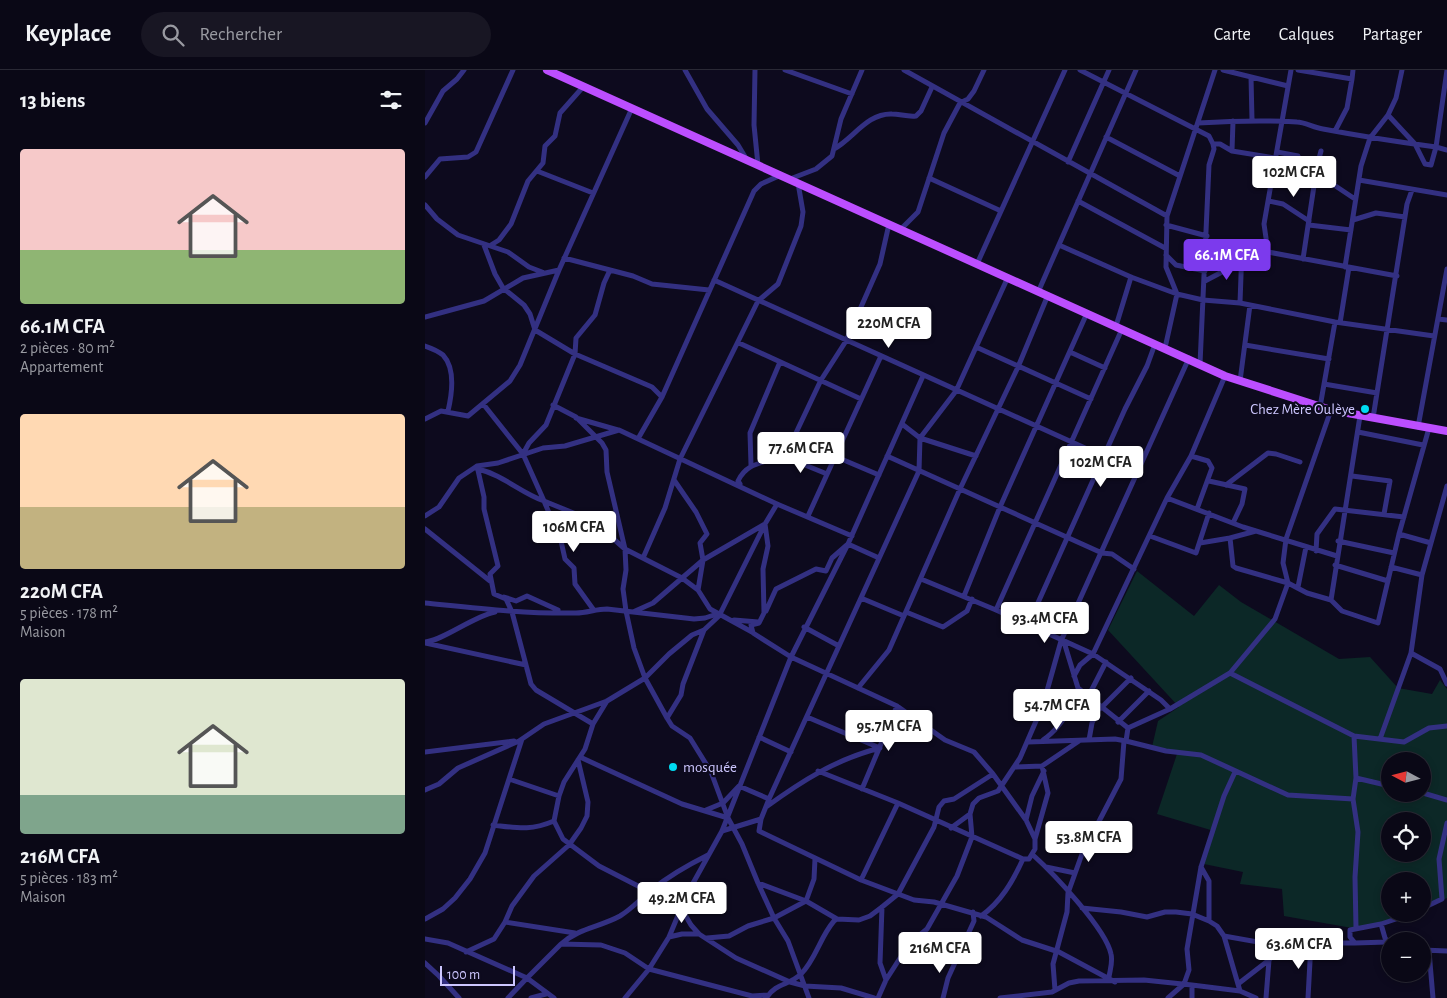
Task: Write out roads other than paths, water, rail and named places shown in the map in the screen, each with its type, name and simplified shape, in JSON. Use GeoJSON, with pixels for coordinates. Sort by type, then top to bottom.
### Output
{"type":"FeatureCollection","features":[{"type":"Feature","properties":{"kind":"main road"},"geometry":{"type":"LineString","coordinates":[[547,70],[977,264],[1048,294],[1225,376],[1331,410],[1447,431]]}},
{"type":"Feature","properties":{"kind":"street"},"geometry":{"type":"LineString","coordinates":[[425,123],[443,92],[457,79],[463,70]]}},
{"type":"Feature","properties":{"kind":"street"},"geometry":{"type":"LineString","coordinates":[[425,177],[441,160],[468,157],[476,152],[513,70]]}},
{"type":"Feature","properties":{"kind":"street"},"geometry":{"type":"LineString","coordinates":[[685,70],[707,109],[738,145],[747,161]]}},
{"type":"Feature","properties":{"kind":"street"},"geometry":{"type":"LineString","coordinates":[[755,70],[754,124],[758,165]]}},
{"type":"Feature","properties":{"kind":"street"},"geometry":{"type":"LineString","coordinates":[[785,70],[852,94]]}},
{"type":"Feature","properties":{"kind":"street"},"geometry":{"type":"LineString","coordinates":[[790,179],[826,163],[834,149],[841,119],[862,70]]}},
{"type":"Feature","properties":{"kind":"street"},"geometry":{"type":"LineString","coordinates":[[904,70],[1167,216]]}},
{"type":"Feature","properties":{"kind":"street"},"geometry":{"type":"LineString","coordinates":[[901,229],[918,212],[940,142],[961,102],[975,91],[984,70]]}},
{"type":"Feature","properties":{"kind":"street"},"geometry":{"type":"LineString","coordinates":[[977,264],[1065,70]]}},
{"type":"Feature","properties":{"kind":"street"},"geometry":{"type":"LineString","coordinates":[[1080,70],[1125,94],[1197,126],[1209,136],[1213,144],[1215,150],[1209,165],[1207,245],[1200,364]]}},
{"type":"Feature","properties":{"kind":"street"},"geometry":{"type":"LineString","coordinates":[[1068,162],[1109,70]]}},
{"type":"Feature","properties":{"kind":"street"},"geometry":{"type":"LineString","coordinates":[[1039,290],[1136,70]]}},
{"type":"Feature","properties":{"kind":"street"},"geometry":{"type":"LineString","coordinates":[[1165,348],[1177,294],[1170,282],[1165,255],[1167,216],[1215,70]]}},
{"type":"Feature","properties":{"kind":"street"},"geometry":{"type":"LineString","coordinates":[[1223,70],[1288,86]]}},
{"type":"Feature","properties":{"kind":"street"},"geometry":{"type":"LineString","coordinates":[[1268,252],[1264,224],[1291,70]]}},
{"type":"Feature","properties":{"kind":"street"},"geometry":{"type":"LineString","coordinates":[[1298,70],[1352,79]]}},
{"type":"Feature","properties":{"kind":"street"},"geometry":{"type":"LineString","coordinates":[[1335,131],[1347,108],[1353,70]]}},
{"type":"Feature","properties":{"kind":"street"},"geometry":{"type":"LineString","coordinates":[[1320,407],[1347,267],[1359,180],[1370,138],[1388,115],[1397,98],[1402,70]]}},
{"type":"Feature","properties":{"kind":"street"},"geometry":{"type":"LineString","coordinates":[[1388,115],[1415,144],[1425,164],[1431,165],[1436,148],[1447,70]]}},
{"type":"Feature","properties":{"kind":"street"},"geometry":{"type":"LineString","coordinates":[[1251,77],[1252,120]]}},
{"type":"Feature","properties":{"kind":"street"},"geometry":{"type":"LineString","coordinates":[[491,246],[506,233],[528,181],[543,163],[545,146],[555,136],[560,113],[583,87]]}},
{"type":"Feature","properties":{"kind":"street"},"geometry":{"type":"LineString","coordinates":[[834,149],[864,124],[874,119],[891,114],[916,116],[921,111],[932,87]]}},
{"type":"Feature","properties":{"kind":"street"},"geometry":{"type":"LineString","coordinates":[[425,419],[441,411],[469,416],[510,381],[520,365],[564,258],[631,108]]}},
{"type":"Feature","properties":{"kind":"street"},"geometry":{"type":"LineString","coordinates":[[1197,126],[1252,120],[1300,122],[1317,128],[1447,150]]}},
{"type":"Feature","properties":{"kind":"street"},"geometry":{"type":"LineString","coordinates":[[1232,151],[1233,121]]}},
{"type":"Feature","properties":{"kind":"street"},"geometry":{"type":"LineString","coordinates":[[1106,138],[1180,176]]}},
{"type":"Feature","properties":{"kind":"street"},"geometry":{"type":"LineString","coordinates":[[1213,144],[1220,144],[1232,151],[1298,156],[1300,162],[1317,166]]}},
{"type":"Feature","properties":{"kind":"street"},"geometry":{"type":"LineString","coordinates":[[1303,259],[1321,151]]}},
{"type":"Feature","properties":{"kind":"street"},"geometry":{"type":"LineString","coordinates":[[537,171],[593,193]]}},
{"type":"Feature","properties":{"kind":"street"},"geometry":{"type":"LineString","coordinates":[[639,438],[662,397],[754,191],[761,184],[781,175]]}},
{"type":"Feature","properties":{"kind":"street"},"geometry":{"type":"LineString","coordinates":[[929,178],[1001,211]]}},
{"type":"Feature","properties":{"kind":"street"},"geometry":{"type":"LineString","coordinates":[[1359,180],[1447,195]]}},
{"type":"Feature","properties":{"kind":"street"},"geometry":{"type":"LineString","coordinates":[[1315,181],[1333,185],[1355,199]]}},
{"type":"Feature","properties":{"kind":"street"},"geometry":{"type":"LineString","coordinates":[[643,558],[665,508],[680,459],[739,343],[758,301],[778,284],[801,226],[803,212],[798,183]]}},
{"type":"Feature","properties":{"kind":"street"},"geometry":{"type":"LineString","coordinates":[[1373,418],[1405,217],[1412,190]]}},
{"type":"Feature","properties":{"kind":"street"},"geometry":{"type":"LineString","coordinates":[[1078,201],[1165,248]]}},
{"type":"Feature","properties":{"kind":"street"},"geometry":{"type":"LineString","coordinates":[[1269,202],[1283,204],[1309,223],[1351,230]]}},
{"type":"Feature","properties":{"kind":"street"},"geometry":{"type":"LineString","coordinates":[[425,205],[437,218],[458,235],[513,254],[529,267],[543,272]]}},
{"type":"Feature","properties":{"kind":"street"},"geometry":{"type":"LineString","coordinates":[[1353,220],[1376,213],[1405,217]]}},
{"type":"Feature","properties":{"kind":"street"},"geometry":{"type":"LineString","coordinates":[[783,456],[794,439],[821,380],[846,341],[880,264],[889,224]]}},
{"type":"Feature","properties":{"kind":"street"},"geometry":{"type":"LineString","coordinates":[[1167,225],[1207,236]]}},
{"type":"Feature","properties":{"kind":"street"},"geometry":{"type":"LineString","coordinates":[[484,245],[495,274],[503,288],[524,305],[530,314],[535,330],[575,354],[652,387],[662,397]]}},
{"type":"Feature","properties":{"kind":"street"},"geometry":{"type":"LineString","coordinates":[[1059,245],[1131,277],[1177,294],[1203,300],[1240,303],[1337,322],[1434,336]]}},
{"type":"Feature","properties":{"kind":"street"},"geometry":{"type":"LineString","coordinates":[[1207,245],[1268,252],[1397,276]]}},
{"type":"Feature","properties":{"kind":"street"},"geometry":{"type":"LineString","coordinates":[[1240,303],[1242,248]]}},
{"type":"Feature","properties":{"kind":"street"},"geometry":{"type":"LineString","coordinates":[[1165,255],[1176,265],[1205,271]]}},
{"type":"Feature","properties":{"kind":"street"},"geometry":{"type":"LineString","coordinates":[[564,258],[610,270],[652,284],[709,290]]}},
{"type":"Feature","properties":{"kind":"street"},"geometry":{"type":"LineString","coordinates":[[1205,281],[1241,262]]}},
{"type":"Feature","properties":{"kind":"street"},"geometry":{"type":"LineString","coordinates":[[1418,427],[1447,269]]}},
{"type":"Feature","properties":{"kind":"street"},"geometry":{"type":"LineString","coordinates":[[425,317],[484,301],[503,288],[523,278],[543,272],[559,270]]}},
{"type":"Feature","properties":{"kind":"street"},"geometry":{"type":"LineString","coordinates":[[523,454],[529,443],[546,425],[575,354],[575,338],[595,315],[604,283],[610,270]]}},
{"type":"Feature","properties":{"kind":"street"},"geometry":{"type":"LineString","coordinates":[[759,827],[769,799],[919,471],[920,438],[956,391],[1008,277]]}},
{"type":"Feature","properties":{"kind":"street"},"geometry":{"type":"LineString","coordinates":[[996,610],[1105,368],[1119,328],[1131,277]]}},
{"type":"Feature","properties":{"kind":"street"},"geometry":{"type":"LineString","coordinates":[[714,280],[1138,472]]}},
{"type":"Feature","properties":{"kind":"street"},"geometry":{"type":"LineString","coordinates":[[858,688],[889,650],[960,489],[1018,367],[1048,294]]}},
{"type":"Feature","properties":{"kind":"street"},"geometry":{"type":"LineString","coordinates":[[1240,381],[1250,305]]}},
{"type":"Feature","properties":{"kind":"street"},"geometry":{"type":"LineString","coordinates":[[964,596],[1087,312]]}},
{"type":"Feature","properties":{"kind":"street"},"geometry":{"type":"LineString","coordinates":[[1438,318],[1447,320]]}},
{"type":"Feature","properties":{"kind":"street"},"geometry":{"type":"LineString","coordinates":[[739,343],[861,399]]}},
{"type":"Feature","properties":{"kind":"street"},"geometry":{"type":"LineString","coordinates":[[1028,625],[1147,366],[1155,344]]}},
{"type":"Feature","properties":{"kind":"street"},"geometry":{"type":"LineString","coordinates":[[425,346],[441,354],[448,364],[452,383],[448,411]]}},
{"type":"Feature","properties":{"kind":"street"},"geometry":{"type":"LineString","coordinates":[[1245,346],[1329,359]]}},
{"type":"Feature","properties":{"kind":"street"},"geometry":{"type":"LineString","coordinates":[[976,347],[1091,399]]}},
{"type":"Feature","properties":{"kind":"street"},"geometry":{"type":"LineString","coordinates":[[1070,352],[1105,368]]}},
{"type":"Feature","properties":{"kind":"street"},"geometry":{"type":"LineString","coordinates":[[808,516],[881,356]]}},
{"type":"Feature","properties":{"kind":"street"},"geometry":{"type":"LineString","coordinates":[[878,998],[886,980],[909,944],[927,929],[943,905],[967,855],[973,837],[970,814],[973,804],[979,798],[994,793],[1002,786],[1015,767],[1043,705],[1063,642],[1189,358]]}},
{"type":"Feature","properties":{"kind":"street"},"geometry":{"type":"LineString","coordinates":[[751,465],[750,433],[780,362]]}},
{"type":"Feature","properties":{"kind":"street"},"geometry":{"type":"LineString","coordinates":[[625,998],[649,969],[669,938],[681,908],[722,831],[791,656],[852,536],[923,376]]}},
{"type":"Feature","properties":{"kind":"street"},"geometry":{"type":"LineString","coordinates":[[1074,676],[1080,665],[1093,654],[1167,498],[1191,456],[1225,376]]}},
{"type":"Feature","properties":{"kind":"street"},"geometry":{"type":"LineString","coordinates":[[1324,384],[1377,393]]}},
{"type":"Feature","properties":{"kind":"street"},"geometry":{"type":"LineString","coordinates":[[484,405],[523,454],[545,501],[561,541],[565,559],[574,568],[575,584],[593,609]]}},
{"type":"Feature","properties":{"kind":"street"},"geometry":{"type":"LineString","coordinates":[[553,406],[575,418],[619,430],[639,438],[777,504],[852,536]]}},
{"type":"Feature","properties":{"kind":"street"},"geometry":{"type":"LineString","coordinates":[[1128,728],[1171,709],[1230,673],[1275,618],[1288,582],[1283,563],[1286,539],[1331,410]]}},
{"type":"Feature","properties":{"kind":"street"},"geometry":{"type":"LineString","coordinates":[[1331,600],[1338,541],[1352,476],[1360,416]]}},
{"type":"Feature","properties":{"kind":"street"},"geometry":{"type":"LineString","coordinates":[[575,418],[606,450],[607,472],[625,549],[626,570],[623,589],[626,611],[645,678],[672,726],[690,738],[711,772],[728,818],[774,918],[789,941],[809,998]]}},
{"type":"Feature","properties":{"kind":"street"},"geometry":{"type":"LineString","coordinates":[[902,424],[920,438],[976,456]]}},
{"type":"Feature","properties":{"kind":"street"},"geometry":{"type":"LineString","coordinates":[[1229,538],[1233,566],[1288,582],[1297,588],[1331,600],[1342,611],[1378,623],[1394,553],[1429,428]]}},
{"type":"Feature","properties":{"kind":"street"},"geometry":{"type":"LineString","coordinates":[[425,516],[439,507],[459,478],[478,467],[498,463],[543,448],[565,446],[619,430]]}},
{"type":"Feature","properties":{"kind":"street"},"geometry":{"type":"LineString","coordinates":[[1358,432],[1423,445]]}},
{"type":"Feature","properties":{"kind":"street"},"geometry":{"type":"LineString","coordinates":[[794,439],[879,475]]}},
{"type":"Feature","properties":{"kind":"street"},"geometry":{"type":"LineString","coordinates":[[1226,485],[1268,453],[1300,462]]}},
{"type":"Feature","properties":{"kind":"street"},"geometry":{"type":"LineString","coordinates":[[742,487],[738,481],[751,465],[783,456],[827,474]]}},
{"type":"Feature","properties":{"kind":"street"},"geometry":{"type":"LineString","coordinates":[[887,456],[1102,553],[1112,554],[1134,569]]}},
{"type":"Feature","properties":{"kind":"street"},"geometry":{"type":"LineString","coordinates":[[1191,456],[1204,459],[1211,464],[1212,474],[1197,508]]}},
{"type":"Feature","properties":{"kind":"street"},"geometry":{"type":"LineString","coordinates":[[478,467],[526,494],[593,521],[625,549],[682,578],[699,590],[710,609],[718,615],[791,656],[897,706],[945,740],[974,752],[993,774],[1026,820],[1035,839]]}},
{"type":"Feature","properties":{"kind":"street"},"geometry":{"type":"LineString","coordinates":[[478,467],[484,497],[485,519],[498,566],[490,574],[495,594]]}},
{"type":"Feature","properties":{"kind":"street"},"geometry":{"type":"LineString","coordinates":[[1352,476],[1390,481],[1384,514]]}},
{"type":"Feature","properties":{"kind":"street"},"geometry":{"type":"LineString","coordinates":[[674,480],[696,512],[707,534],[699,543],[703,560],[699,590]]}},
{"type":"Feature","properties":{"kind":"street"},"geometry":{"type":"LineString","coordinates":[[1209,481],[1245,489],[1242,504],[1233,523]]}},
{"type":"Feature","properties":{"kind":"street"},"geometry":{"type":"LineString","coordinates":[[1380,739],[1411,653],[1422,575],[1444,506],[1447,486]]}},
{"type":"Feature","properties":{"kind":"street"},"geometry":{"type":"LineString","coordinates":[[1167,498],[1233,523],[1337,556]]}},
{"type":"Feature","properties":{"kind":"street"},"geometry":{"type":"LineString","coordinates":[[425,790],[433,788],[468,763],[521,739],[544,724],[607,702],[645,678],[669,654],[692,635],[703,630],[718,615],[777,504]]}},
{"type":"Feature","properties":{"kind":"street"},"geometry":{"type":"LineString","coordinates":[[1316,550],[1316,537],[1326,519],[1335,509],[1404,517]]}},
{"type":"Feature","properties":{"kind":"street"},"geometry":{"type":"LineString","coordinates":[[1150,536],[1194,554],[1198,551],[1201,543],[1209,513]]}},
{"type":"Feature","properties":{"kind":"street"},"geometry":{"type":"LineString","coordinates":[[633,612],[653,603],[703,560],[765,524]]}},
{"type":"Feature","properties":{"kind":"street"},"geometry":{"type":"LineString","coordinates":[[728,619],[758,622],[764,614],[763,569],[768,546],[765,524]]}},
{"type":"Feature","properties":{"kind":"street"},"geometry":{"type":"LineString","coordinates":[[425,529],[443,545],[489,579],[495,594],[506,599],[512,612],[531,684],[536,690],[593,724]]}},
{"type":"Feature","properties":{"kind":"street"},"geometry":{"type":"LineString","coordinates":[[1201,543],[1257,531]]}},
{"type":"Feature","properties":{"kind":"street"},"geometry":{"type":"LineString","coordinates":[[1399,534],[1431,542]]}},
{"type":"Feature","properties":{"kind":"street"},"geometry":{"type":"LineString","coordinates":[[1338,541],[1394,553]]}},
{"type":"Feature","properties":{"kind":"street"},"geometry":{"type":"LineString","coordinates":[[848,544],[879,558]]}},
{"type":"Feature","properties":{"kind":"street"},"geometry":{"type":"LineString","coordinates":[[753,633],[751,625],[759,623],[776,589],[816,569],[826,571],[832,558],[848,544]]}},
{"type":"Feature","properties":{"kind":"street"},"geometry":{"type":"LineString","coordinates":[[1297,588],[1306,547]]}},
{"type":"Feature","properties":{"kind":"street"},"geometry":{"type":"LineString","coordinates":[[1335,564],[1388,581]]}},
{"type":"Feature","properties":{"kind":"street"},"geometry":{"type":"LineString","coordinates":[[1391,567],[1422,575]]}},
{"type":"Feature","properties":{"kind":"street"},"geometry":{"type":"LineString","coordinates":[[921,579],[972,599],[1093,654],[1131,678],[1171,709]]}},
{"type":"Feature","properties":{"kind":"street"},"geometry":{"type":"LineString","coordinates":[[495,594],[516,601],[527,596],[562,612]]}},
{"type":"Feature","properties":{"kind":"street"},"geometry":{"type":"LineString","coordinates":[[861,598],[943,627],[967,611],[972,599]]}},
{"type":"Feature","properties":{"kind":"street"},"geometry":{"type":"LineString","coordinates":[[425,604],[512,612],[577,613],[593,609],[694,619],[718,615]]}},
{"type":"Feature","properties":{"kind":"street"},"geometry":{"type":"LineString","coordinates":[[425,642],[434,642],[477,617],[501,610]]}},
{"type":"Feature","properties":{"kind":"street"},"geometry":{"type":"LineString","coordinates":[[804,628],[839,646]]}},
{"type":"Feature","properties":{"kind":"street"},"geometry":{"type":"LineString","coordinates":[[667,718],[681,695],[683,684],[703,630]]}},
{"type":"Feature","properties":{"kind":"street"},"geometry":{"type":"LineString","coordinates":[[425,642],[526,664]]}},
{"type":"Feature","properties":{"kind":"street"},"geometry":{"type":"LineString","coordinates":[[1063,642],[1076,684],[1082,692],[1128,728]]}},
{"type":"Feature","properties":{"kind":"street"},"geometry":{"type":"LineString","coordinates":[[1411,653],[1440,669],[1447,684]]}},
{"type":"Feature","properties":{"kind":"street"},"geometry":{"type":"LineString","coordinates":[[1088,696],[1106,662]]}},
{"type":"Feature","properties":{"kind":"street"},"geometry":{"type":"LineString","coordinates":[[1230,673],[1354,736],[1404,742],[1429,728],[1447,726]]}},
{"type":"Feature","properties":{"kind":"street"},"geometry":{"type":"LineString","coordinates":[[1089,740],[1092,723],[1100,707],[1131,678]]}},
{"type":"Feature","properties":{"kind":"street"},"geometry":{"type":"LineString","coordinates":[[1043,740],[1059,728],[1066,713],[1082,692]]}},
{"type":"Feature","properties":{"kind":"street"},"geometry":{"type":"LineString","coordinates":[[1119,722],[1149,692]]}},
{"type":"Feature","properties":{"kind":"street"},"geometry":{"type":"LineString","coordinates":[[607,702],[593,724],[579,759],[563,782],[559,796],[554,821],[563,839],[569,846],[582,852],[609,872],[681,908],[699,934],[736,958],[790,982],[805,986],[841,988],[874,998]]}},
{"type":"Feature","properties":{"kind":"street"},"geometry":{"type":"LineString","coordinates":[[862,789],[897,706]]}},
{"type":"Feature","properties":{"kind":"street"},"geometry":{"type":"LineString","coordinates":[[807,717],[879,748]]}},
{"type":"Feature","properties":{"kind":"street"},"geometry":{"type":"LineString","coordinates":[[1056,998],[1053,971],[1055,950],[1067,912],[1068,893],[1075,873],[1121,779],[1128,728]]}},
{"type":"Feature","properties":{"kind":"street"},"geometry":{"type":"LineString","coordinates":[[1354,736],[1356,778],[1353,798],[1358,832],[1355,876],[1356,928]]}},
{"type":"Feature","properties":{"kind":"street"},"geometry":{"type":"LineString","coordinates":[[759,737],[791,752]]}},
{"type":"Feature","properties":{"kind":"street"},"geometry":{"type":"LineString","coordinates":[[425,752],[521,739]]}},
{"type":"Feature","properties":{"kind":"street"},"geometry":{"type":"LineString","coordinates":[[425,920],[443,909],[465,886],[485,853],[521,739]]}},
{"type":"Feature","properties":{"kind":"street"},"geometry":{"type":"LineString","coordinates":[[1027,742],[1043,740],[1125,741],[1166,751],[1201,756],[1288,795],[1353,798]]}},
{"type":"Feature","properties":{"kind":"street"},"geometry":{"type":"LineString","coordinates":[[1026,820],[1032,796],[1043,769],[1079,741]]}},
{"type":"Feature","properties":{"kind":"street"},"geometry":{"type":"LineString","coordinates":[[766,807],[818,771],[857,753],[879,748]]}},
{"type":"Feature","properties":{"kind":"street"},"geometry":{"type":"LineString","coordinates":[[579,759],[682,804],[728,818]]}},
{"type":"Feature","properties":{"kind":"street"},"geometry":{"type":"LineString","coordinates":[[466,952],[494,939],[505,922],[512,906],[534,876],[569,846],[581,828],[587,816],[588,802],[579,759]]}},
{"type":"Feature","properties":{"kind":"street"},"geometry":{"type":"LineString","coordinates":[[1015,767],[1043,769]]}},
{"type":"Feature","properties":{"kind":"street"},"geometry":{"type":"LineString","coordinates":[[818,771],[898,803],[1023,859],[1029,859],[1035,849],[1035,839],[1048,793],[1043,769]]}},
{"type":"Feature","properties":{"kind":"street"},"geometry":{"type":"LineString","coordinates":[[1168,998],[1184,984],[1189,970],[1187,949],[1201,867],[1223,796],[1235,772]]}},
{"type":"Feature","properties":{"kind":"street"},"geometry":{"type":"LineString","coordinates":[[758,883],[806,901],[837,919],[859,920],[870,916],[883,908],[897,894],[934,827],[939,807],[944,801],[954,798],[993,774]]}},
{"type":"Feature","properties":{"kind":"street"},"geometry":{"type":"LineString","coordinates":[[509,778],[559,796]]}},
{"type":"Feature","properties":{"kind":"street"},"geometry":{"type":"LineString","coordinates":[[1356,778],[1381,784]]}},
{"type":"Feature","properties":{"kind":"street"},"geometry":{"type":"LineString","coordinates":[[705,811],[723,803],[739,786]]}},
{"type":"Feature","properties":{"kind":"street"},"geometry":{"type":"LineString","coordinates":[[739,786],[769,799]]}},
{"type":"Feature","properties":{"kind":"street"},"geometry":{"type":"LineString","coordinates":[[1431,795],[1447,800]]}},
{"type":"Feature","properties":{"kind":"street"},"geometry":{"type":"LineString","coordinates":[[861,880],[898,803]]}},
{"type":"Feature","properties":{"kind":"street"},"geometry":{"type":"LineString","coordinates":[[934,827],[950,827],[970,814]]}},
{"type":"Feature","properties":{"kind":"street"},"geometry":{"type":"LineString","coordinates":[[722,831],[761,819]]}},
{"type":"Feature","properties":{"kind":"street"},"geometry":{"type":"LineString","coordinates":[[493,826],[521,830],[537,828],[554,821]]}},
{"type":"Feature","properties":{"kind":"street"},"geometry":{"type":"LineString","coordinates":[[750,822],[759,827],[763,834],[815,860],[914,900],[934,902],[981,915],[1022,940],[1055,950],[1109,977],[1115,982]]}},
{"type":"Feature","properties":{"kind":"street"},"geometry":{"type":"LineString","coordinates":[[1431,904],[1442,898],[1439,859],[1447,823]]}},
{"type":"Feature","properties":{"kind":"street"},"geometry":{"type":"LineString","coordinates":[[509,998],[561,944],[575,933],[608,922],[633,908],[650,891],[672,874],[709,855]]}},
{"type":"Feature","properties":{"kind":"street"},"geometry":{"type":"LineString","coordinates":[[1033,855],[1082,908],[1105,939],[1112,955],[1109,977]]}},
{"type":"Feature","properties":{"kind":"street"},"geometry":{"type":"LineString","coordinates":[[943,998],[949,978],[974,921],[991,909],[1003,895],[1023,859]]}},
{"type":"Feature","properties":{"kind":"street"},"geometry":{"type":"LineString","coordinates":[[707,938],[729,936],[749,926],[774,918],[806,901],[814,879],[815,860]]}},
{"type":"Feature","properties":{"kind":"street"},"geometry":{"type":"LineString","coordinates":[[1046,867],[1075,873]]}},
{"type":"Feature","properties":{"kind":"street"},"geometry":{"type":"LineString","coordinates":[[1201,867],[1209,881],[1209,920]]}},
{"type":"Feature","properties":{"kind":"street"},"geometry":{"type":"LineString","coordinates":[[934,902],[945,899]]}},
{"type":"Feature","properties":{"kind":"street"},"geometry":{"type":"LineString","coordinates":[[883,908],[880,963],[886,980]]}},
{"type":"Feature","properties":{"kind":"street"},"geometry":{"type":"LineString","coordinates":[[1082,908],[1147,917],[1165,912],[1193,914],[1209,920],[1217,926],[1224,936],[1240,991]]}},
{"type":"Feature","properties":{"kind":"street"},"geometry":{"type":"LineString","coordinates":[[973,912],[974,921]]}},
{"type":"Feature","properties":{"kind":"street"},"geometry":{"type":"LineString","coordinates":[[561,944],[601,945],[625,953],[649,969],[752,996],[767,996],[779,984],[790,982],[801,974],[815,955],[832,923],[837,919]]}},
{"type":"Feature","properties":{"kind":"street"},"geometry":{"type":"LineString","coordinates":[[505,922],[575,933]]}},
{"type":"Feature","properties":{"kind":"street"},"geometry":{"type":"LineString","coordinates":[[1355,943],[1350,937],[1350,930],[1387,922]]}},
{"type":"Feature","properties":{"kind":"street"},"geometry":{"type":"LineString","coordinates":[[1381,924],[1384,932]]}},
{"type":"Feature","properties":{"kind":"street"},"geometry":{"type":"LineString","coordinates":[[669,938],[683,934],[699,934]]}},
{"type":"Feature","properties":{"kind":"street"},"geometry":{"type":"LineString","coordinates":[[1224,936],[1281,946],[1311,943],[1381,943]]}},
{"type":"Feature","properties":{"kind":"street"},"geometry":{"type":"LineString","coordinates":[[425,939],[448,944],[527,978],[546,994],[554,998]]}},
{"type":"Feature","properties":{"kind":"street"},"geometry":{"type":"LineString","coordinates":[[1308,998],[1311,943]]}},
{"type":"Feature","properties":{"kind":"street"},"geometry":{"type":"LineString","coordinates":[[1238,984],[1269,960],[1281,946]]}},
{"type":"Feature","properties":{"kind":"street"},"geometry":{"type":"LineString","coordinates":[[1431,950],[1447,951]]}},
{"type":"Feature","properties":{"kind":"street"},"geometry":{"type":"LineString","coordinates":[[1266,998],[1269,960]]}},
{"type":"Feature","properties":{"kind":"street"},"geometry":{"type":"LineString","coordinates":[[425,963],[459,998]]}},
{"type":"Feature","properties":{"kind":"street"},"geometry":{"type":"LineString","coordinates":[[1000,998],[1054,991],[1069,983],[1079,981],[1115,982],[1144,980],[1240,991],[1256,998]]}},
{"type":"Feature","properties":{"kind":"street"},"geometry":{"type":"LineString","coordinates":[[1431,982],[1433,998]]}},
{"type":"Feature","properties":{"kind":"street"},"geometry":{"type":"LineString","coordinates":[[1192,985],[1192,998]]}},
{"type":"Feature","properties":{"kind":"street"},"geometry":{"type":"LineString","coordinates":[[531,998],[546,994]]}},
{"type":"Feature","properties":{"kind":"place","name":"Chez Mère Oulèye"},"geometry":{"type":"Point","coordinates":[1365,409]}},
{"type":"Feature","properties":{"kind":"place","name":"mosquée"},"geometry":{"type":"Point","coordinates":[673,767]}}]}
